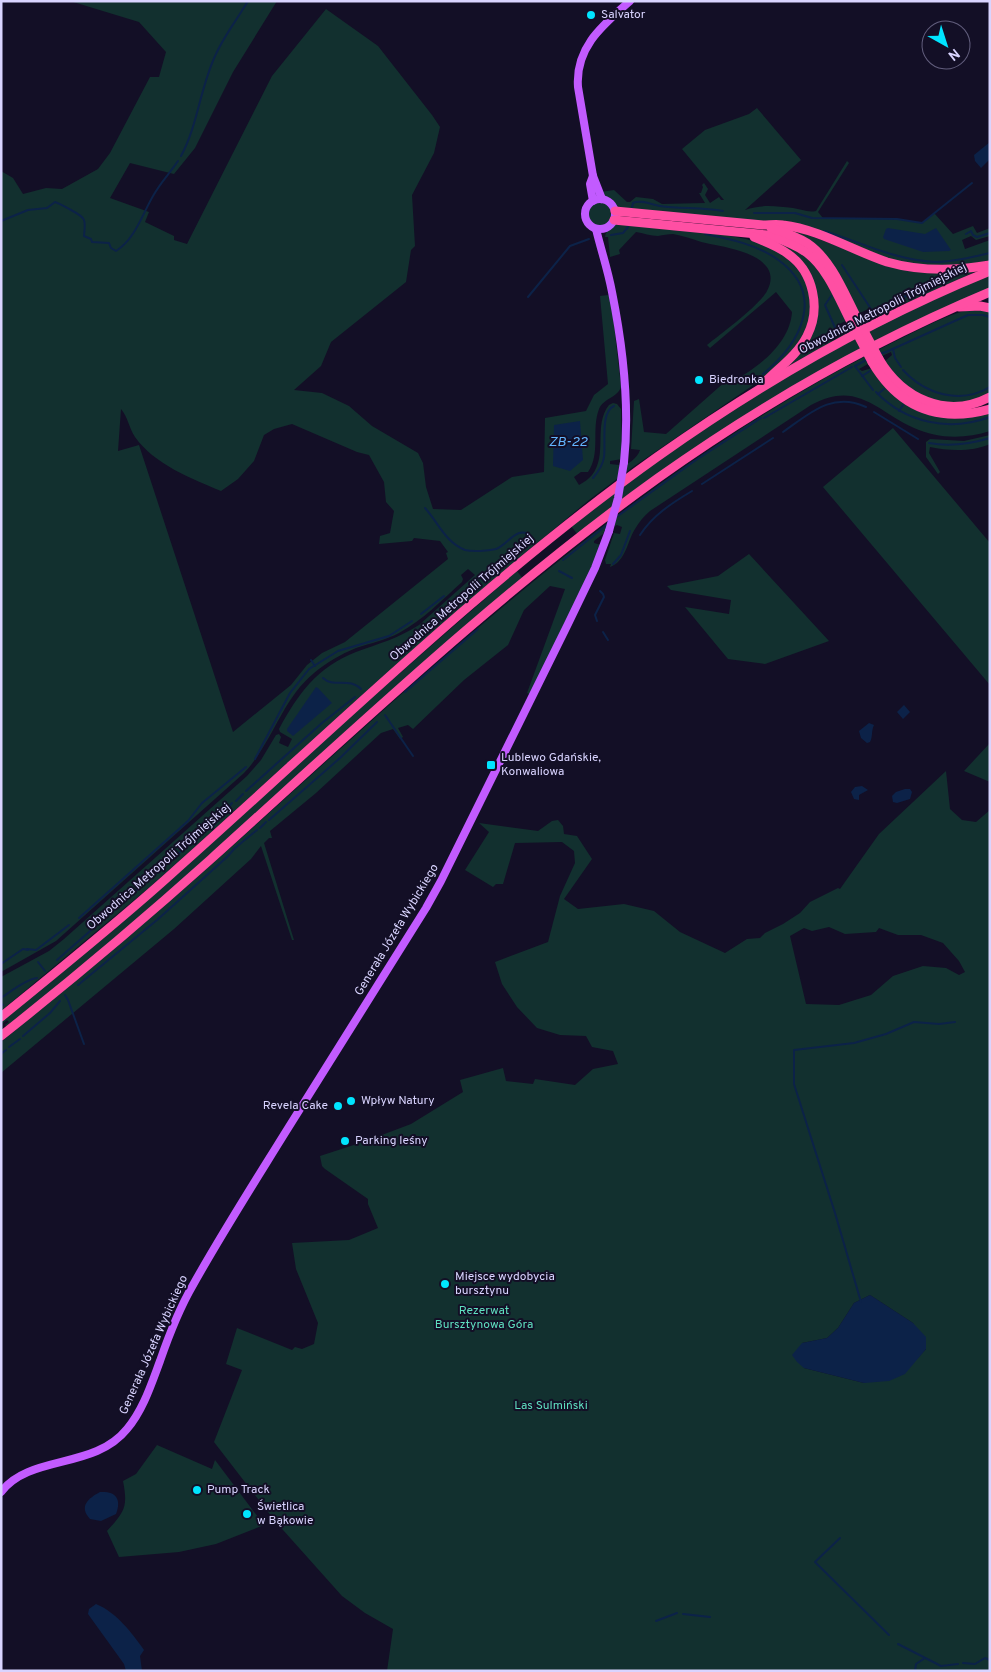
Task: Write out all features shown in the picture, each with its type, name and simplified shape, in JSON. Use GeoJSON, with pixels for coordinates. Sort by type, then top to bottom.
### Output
{"type":"FeatureCollection","features":[{"type":"Feature","properties":{"kind":"highway"},"geometry":{"type":"LineString","coordinates":[[614,215],[782,225],[800,229],[887,262],[911,268],[951,270],[990,265]]}},
{"type":"Feature","properties":{"kind":"highway"},"geometry":{"type":"LineString","coordinates":[[614,215],[768,235],[790,242],[808,254],[828,280],[854,320],[876,360],[886,383],[897,394],[931,412],[967,414],[990,409]]}},
{"type":"Feature","properties":{"kind":"highway"},"geometry":{"type":"LineString","coordinates":[[764,225],[808,244],[820,255],[839,283],[854,320]]}},
{"type":"Feature","properties":{"kind":"highway"},"geometry":{"type":"LineString","coordinates":[[744,233],[772,244],[790,254],[808,278],[815,298],[814,316],[807,336],[791,358],[753,393]]}},
{"type":"Feature","properties":{"kind":"highway","name":"Obwodnica Metropolii Trójmiejskiej"},"geometry":{"type":"LineString","coordinates":[[2,1017],[169,876],[399,668],[514,568],[656,458],[753,393],[843,341],[913,306],[990,271]]}},
{"type":"Feature","properties":{"kind":"highway"},"geometry":{"type":"LineString","coordinates":[[1,1036],[154,909],[473,624],[608,515],[698,450],[782,396],[853,356],[951,308],[990,292]]}},
{"type":"Feature","properties":{"kind":"highway"},"geometry":{"type":"LineString","coordinates":[[951,308],[980,306],[990,308]]}},
{"type":"Feature","properties":{"kind":"highway"},"geometry":{"type":"LineString","coordinates":[[876,360],[906,390],[924,400],[948,406],[961,406],[979,402],[990,397]]}},
{"type":"Feature","properties":{"kind":"main road"},"geometry":{"type":"LineString","coordinates":[[602,199],[593,201],[587,206],[585,218],[589,225],[600,229],[610,226],[614,215],[611,204],[602,199],[593,176],[578,87],[579,66],[586,48],[596,32],[630,1]]}},
{"type":"Feature","properties":{"kind":"main road"},"geometry":{"type":"LineString","coordinates":[[593,176],[590,184],[593,201]]}},
{"type":"Feature","properties":{"kind":"main road","name":"Generała Józefa Wybickiego"},"geometry":{"type":"LineString","coordinates":[[1,1492],[14,1478],[27,1472],[84,1456],[106,1447],[122,1435],[135,1418],[148,1393],[185,1300],[218,1240],[426,908],[584,592],[609,531],[618,498],[624,462],[626,417],[623,366],[600,229]]}},
{"type":"Feature","properties":{"kind":"green space"},"geometry":{"type":"Polygon","coordinates":[[[70,1],[277,1],[233,72],[195,148],[174,174],[130,163],[110,198],[149,212],[145,222],[174,236],[174,240],[187,244],[272,76],[326,9],[378,46],[440,127],[434,153],[412,195],[415,246],[411,250],[406,282],[331,342],[321,366],[294,390],[322,393],[349,406],[372,426],[418,453],[423,463],[426,487],[433,509],[461,510],[512,477],[544,472],[545,418],[586,411],[594,395],[608,384],[600,296],[608,295],[611,298],[621,387],[617,394],[604,402],[599,409],[592,465],[588,472],[581,472],[574,477],[579,485],[591,476],[597,467],[602,422],[604,413],[609,405],[617,404],[621,409],[622,459],[610,461],[610,464],[619,465],[619,468],[634,459],[640,450],[631,449],[634,401],[639,399],[644,432],[666,434],[727,380],[729,383],[739,378],[770,355],[785,335],[790,324],[792,312],[776,292],[710,348],[707,345],[740,319],[763,297],[771,279],[769,270],[753,256],[730,248],[673,234],[655,236],[636,232],[619,250],[620,254],[610,257],[608,237],[605,237],[608,230],[616,222],[725,235],[768,246],[789,259],[803,276],[810,294],[810,318],[800,342],[768,375],[633,467],[589,500],[524,554],[151,886],[2,1010],[1,977],[49,951],[64,939],[247,776],[261,760],[276,735],[279,734],[281,737],[279,743],[288,747],[292,739],[280,732],[279,729],[301,693],[310,683],[330,665],[342,658],[396,637],[419,625],[475,575],[468,569],[461,575],[462,582],[408,628],[389,638],[345,653],[314,673],[285,708],[262,749],[244,773],[56,941],[1,972],[1,171],[13,178],[23,194],[46,188],[62,189],[98,169],[110,153],[150,77],[159,77],[166,52],[139,22],[70,1]],[[121,409],[118,451],[139,445],[233,732],[291,685],[307,665],[322,653],[345,642],[448,559],[446,553],[448,552],[440,541],[414,538],[412,541],[379,544],[380,536],[390,533],[394,511],[386,502],[384,482],[369,455],[357,452],[292,424],[274,429],[264,435],[254,461],[238,479],[221,491],[174,470],[152,455],[135,437],[121,409]]]}},
{"type":"Feature","properties":{"kind":"green space"},"geometry":{"type":"Polygon","coordinates":[[[757,108],[801,160],[745,210],[769,206],[810,212],[816,211],[847,161],[849,163],[818,212],[823,218],[897,219],[920,223],[924,222],[934,213],[953,234],[973,226],[977,233],[990,228],[990,236],[976,240],[971,236],[962,240],[965,249],[990,240],[990,262],[970,266],[907,265],[817,232],[615,207],[601,192],[614,190],[627,202],[636,197],[653,199],[662,204],[705,203],[699,193],[701,193],[704,183],[708,189],[705,195],[710,203],[719,197],[721,200],[724,200],[682,149],[705,130],[749,114],[757,108]]]}},
{"type":"Feature","properties":{"kind":"green space"},"geometry":{"type":"Polygon","coordinates":[[[599,202],[604,203],[610,209],[610,219],[604,225],[599,226],[594,225],[588,219],[587,214],[588,209],[594,203],[599,202]]]}},
{"type":"Feature","properties":{"kind":"green space"},"geometry":{"type":"Polygon","coordinates":[[[786,230],[798,231],[884,264],[981,269],[883,314],[788,366],[812,329],[809,276],[778,241],[806,257],[819,270],[847,320],[836,326],[837,329],[871,311],[868,309],[858,314],[786,230]]]}},
{"type":"Feature","properties":{"kind":"green space"},"geometry":{"type":"Polygon","coordinates":[[[990,274],[990,288],[941,309],[839,360],[578,535],[571,526],[663,456],[784,378],[883,323],[990,274]]]}},
{"type":"Feature","properties":{"kind":"green space"},"geometry":{"type":"Polygon","coordinates":[[[975,309],[990,311],[990,394],[980,399],[958,403],[924,397],[904,386],[884,362],[892,355],[891,352],[882,356],[865,358],[868,364],[859,369],[862,371],[872,368],[905,403],[990,410],[990,431],[981,434],[952,437],[932,434],[923,432],[900,421],[865,400],[841,396],[827,398],[811,405],[650,511],[632,534],[623,556],[610,567],[611,564],[606,564],[605,560],[614,533],[620,534],[622,527],[617,525],[605,530],[594,541],[594,543],[601,545],[600,550],[531,695],[527,693],[565,589],[550,586],[524,610],[508,645],[464,680],[413,729],[408,725],[398,728],[403,737],[400,739],[393,729],[381,733],[316,793],[270,831],[272,838],[269,838],[264,843],[294,940],[292,940],[261,846],[251,859],[174,929],[1,1073],[1,1042],[154,915],[426,672],[578,546],[657,486],[739,430],[825,378],[935,322],[951,315],[975,309]]]}},
{"type":"Feature","properties":{"kind":"green space"},"geometry":{"type":"Polygon","coordinates":[[[893,428],[990,543],[990,685],[823,487],[893,428]]]}},
{"type":"Feature","properties":{"kind":"green space"},"geometry":{"type":"Polygon","coordinates":[[[990,435],[990,444],[968,450],[930,447],[929,453],[940,472],[938,474],[926,457],[926,442],[930,439],[964,441],[990,435]]]}},
{"type":"Feature","properties":{"kind":"green space"},"geometry":{"type":"Polygon","coordinates":[[[749,554],[829,641],[765,664],[728,659],[685,607],[729,614],[731,600],[671,590],[667,586],[718,576],[749,554]]]}},
{"type":"Feature","properties":{"kind":"green space"},"geometry":{"type":"Polygon","coordinates":[[[517,571],[523,579],[116,938],[7,1027],[5,1025],[9,1022],[7,1020],[3,1023],[1,1021],[517,571]]]}},
{"type":"Feature","properties":{"kind":"green space"},"geometry":{"type":"Polygon","coordinates":[[[990,743],[990,782],[964,771],[990,743]]]}},
{"type":"Feature","properties":{"kind":"green space","name":"Las Sulmiński"},"geometry":{"type":"Polygon","coordinates":[[[946,771],[950,809],[962,820],[976,822],[990,810],[990,1671],[387,1671],[393,1629],[365,1613],[342,1596],[275,1521],[214,1442],[242,1370],[226,1364],[237,1328],[292,1350],[295,1347],[302,1349],[314,1344],[318,1323],[296,1269],[292,1243],[349,1240],[378,1228],[368,1204],[368,1199],[325,1169],[322,1166],[320,1156],[411,1124],[463,1092],[460,1080],[503,1068],[506,1081],[533,1084],[535,1079],[575,1085],[593,1069],[618,1064],[613,1051],[592,1047],[586,1036],[560,1035],[537,1028],[517,1007],[502,984],[495,962],[548,942],[560,896],[575,863],[574,851],[562,842],[515,843],[503,884],[496,884],[493,887],[465,870],[489,832],[479,823],[538,831],[552,821],[558,820],[563,826],[564,834],[577,836],[592,859],[564,899],[578,909],[624,904],[654,911],[680,932],[725,953],[747,939],[760,938],[765,933],[800,913],[810,902],[838,888],[840,889],[879,834],[946,771]],[[829,927],[812,931],[804,928],[790,936],[806,1004],[839,1005],[871,995],[893,976],[923,966],[946,968],[959,975],[965,972],[959,961],[943,943],[921,935],[898,935],[879,928],[876,932],[845,934],[829,927]],[[870,1295],[854,1303],[838,1328],[827,1338],[802,1343],[804,1368],[864,1383],[916,1360],[926,1349],[913,1323],[870,1295]]]}},
{"type":"Feature","properties":{"kind":"green space"},"geometry":{"type":"Polygon","coordinates":[[[157,1445],[212,1469],[215,1460],[264,1525],[216,1544],[179,1552],[119,1557],[107,1531],[124,1508],[123,1481],[136,1474],[157,1445]]]}},
{"type":"Feature","properties":{"kind":"water"},"geometry":{"type":"Polygon","coordinates":[[[990,142],[990,159],[981,168],[975,161],[974,155],[990,142]]]}},
{"type":"Feature","properties":{"kind":"water"},"geometry":{"type":"Polygon","coordinates":[[[888,228],[925,234],[936,228],[951,250],[923,252],[884,239],[883,237],[888,228]]]}},
{"type":"Feature","properties":{"kind":"water","name":"ZB-22"},"geometry":{"type":"Polygon","coordinates":[[[580,421],[583,460],[570,471],[553,466],[554,425],[580,421]]]}},
{"type":"Feature","properties":{"kind":"water"},"geometry":{"type":"Polygon","coordinates":[[[316,687],[332,703],[293,736],[287,729],[316,687]]]}},
{"type":"Feature","properties":{"kind":"water"},"geometry":{"type":"Polygon","coordinates":[[[904,705],[910,712],[903,719],[897,712],[904,705]]]}},
{"type":"Feature","properties":{"kind":"water"},"geometry":{"type":"Polygon","coordinates":[[[869,723],[874,725],[871,740],[867,743],[861,738],[859,731],[869,723]]]}},
{"type":"Feature","properties":{"kind":"water"},"geometry":{"type":"Polygon","coordinates":[[[862,786],[868,790],[859,795],[859,800],[854,799],[851,792],[855,787],[862,786]]]}},
{"type":"Feature","properties":{"kind":"water"},"geometry":{"type":"Polygon","coordinates":[[[910,789],[912,792],[910,799],[897,803],[893,802],[892,796],[896,792],[910,789]]]}},
{"type":"Feature","properties":{"kind":"water"},"geometry":{"type":"Polygon","coordinates":[[[870,1295],[913,1323],[926,1337],[926,1349],[905,1374],[889,1381],[864,1383],[804,1368],[797,1362],[792,1355],[802,1343],[827,1338],[838,1328],[854,1303],[870,1295]]]}},
{"type":"Feature","properties":{"kind":"water"},"geometry":{"type":"Polygon","coordinates":[[[100,1492],[113,1494],[118,1500],[116,1514],[101,1521],[90,1519],[85,1510],[86,1503],[100,1492]]]}},
{"type":"Feature","properties":{"kind":"water"},"geometry":{"type":"Polygon","coordinates":[[[96,1604],[117,1618],[144,1650],[140,1656],[142,1671],[126,1671],[124,1664],[88,1614],[89,1609],[96,1604]]]}},
{"type":"Feature","properties":{"kind":"waterway"},"geometry":{"type":"LineString","coordinates":[[181,156],[187,144],[206,80],[216,54],[248,1]]}},
{"type":"Feature","properties":{"kind":"waterway"},"geometry":{"type":"LineString","coordinates":[[1,221],[28,210],[47,208],[55,202],[82,217],[85,222],[84,236],[91,239],[92,242],[109,243],[111,248],[116,251],[123,246],[133,233],[156,191],[178,161]]}},
{"type":"Feature","properties":{"kind":"waterway"},"geometry":{"type":"LineString","coordinates":[[754,213],[795,213],[812,218],[897,219],[922,223],[972,183]]}},
{"type":"Feature","properties":{"kind":"waterway"},"geometry":{"type":"LineString","coordinates":[[632,207],[633,203],[639,202],[668,207],[723,211]]}},
{"type":"Feature","properties":{"kind":"waterway"},"geometry":{"type":"LineString","coordinates":[[611,235],[623,233],[628,227]]}},
{"type":"Feature","properties":{"kind":"waterway"},"geometry":{"type":"LineString","coordinates":[[824,231],[893,255],[922,261],[950,261],[990,253]]}},
{"type":"Feature","properties":{"kind":"waterway"},"geometry":{"type":"LineString","coordinates":[[966,234],[971,231],[977,237],[990,233]]}},
{"type":"Feature","properties":{"kind":"waterway"},"geometry":{"type":"LineString","coordinates":[[705,234],[760,249],[777,259],[792,273],[801,287],[805,303],[803,318],[797,333],[777,362],[763,374]]}},
{"type":"Feature","properties":{"kind":"waterway"},"geometry":{"type":"LineString","coordinates":[[528,297],[570,246],[589,239]]}},
{"type":"Feature","properties":{"kind":"waterway"},"geometry":{"type":"LineString","coordinates":[[842,265],[873,312]]}},
{"type":"Feature","properties":{"kind":"waterway"},"geometry":{"type":"LineString","coordinates":[[863,320],[865,317],[935,281]]}},
{"type":"Feature","properties":{"kind":"waterway"},"geometry":{"type":"LineString","coordinates":[[831,296],[825,305],[837,332]]}},
{"type":"Feature","properties":{"kind":"waterway"},"geometry":{"type":"LineString","coordinates":[[879,354],[968,315],[990,317]]}},
{"type":"Feature","properties":{"kind":"waterway"},"geometry":{"type":"LineString","coordinates":[[836,332],[850,327]]}},
{"type":"Feature","properties":{"kind":"waterway"},"geometry":{"type":"LineString","coordinates":[[810,347],[834,333]]}},
{"type":"Feature","properties":{"kind":"waterway"},"geometry":{"type":"LineString","coordinates":[[893,349],[895,358],[901,367]]}},
{"type":"Feature","properties":{"kind":"waterway"},"geometry":{"type":"LineString","coordinates":[[855,366],[868,359]]}},
{"type":"Feature","properties":{"kind":"waterway"},"geometry":{"type":"LineString","coordinates":[[855,366],[873,390]]}},
{"type":"Feature","properties":{"kind":"waterway"},"geometry":{"type":"LineString","coordinates":[[764,418],[852,367]]}},
{"type":"Feature","properties":{"kind":"waterway"},"geometry":{"type":"LineString","coordinates":[[903,370],[932,391],[944,394],[955,396],[967,395],[990,387]]}},
{"type":"Feature","properties":{"kind":"waterway"},"geometry":{"type":"LineString","coordinates":[[862,376],[870,371]]}},
{"type":"Feature","properties":{"kind":"waterway"},"geometry":{"type":"LineString","coordinates":[[878,394],[884,389]]}},
{"type":"Feature","properties":{"kind":"waterway"},"geometry":{"type":"LineString","coordinates":[[876,392],[901,411],[929,422],[959,424],[975,422],[990,417]]}},
{"type":"Feature","properties":{"kind":"waterway"},"geometry":{"type":"LineString","coordinates":[[783,432],[812,412],[832,403],[854,403],[866,407]]}},
{"type":"Feature","properties":{"kind":"waterway"},"geometry":{"type":"LineString","coordinates":[[899,411],[903,405]]}},
{"type":"Feature","properties":{"kind":"waterway"},"geometry":{"type":"LineString","coordinates":[[593,478],[603,460],[605,421],[610,409],[614,406]]}},
{"type":"Feature","properties":{"kind":"waterway"},"geometry":{"type":"LineString","coordinates":[[874,412],[918,439]]}},
{"type":"Feature","properties":{"kind":"waterway"},"geometry":{"type":"LineString","coordinates":[[615,518],[696,460],[761,418]]}},
{"type":"Feature","properties":{"kind":"waterway"},"geometry":{"type":"LineString","coordinates":[[702,484],[773,438]]}},
{"type":"Feature","properties":{"kind":"waterway"},"geometry":{"type":"LineString","coordinates":[[929,443],[960,444],[990,438]]}},
{"type":"Feature","properties":{"kind":"waterway"},"geometry":{"type":"LineString","coordinates":[[640,535],[657,515],[692,491]]}},
{"type":"Feature","properties":{"kind":"waterway"},"geometry":{"type":"LineString","coordinates":[[425,508],[447,537],[465,550],[496,549],[513,536],[522,532],[532,537]]}},
{"type":"Feature","properties":{"kind":"waterway"},"geometry":{"type":"LineString","coordinates":[[563,560],[608,524]]}},
{"type":"Feature","properties":{"kind":"waterway"},"geometry":{"type":"LineString","coordinates":[[613,564],[621,555],[630,531]]}},
{"type":"Feature","properties":{"kind":"waterway"},"geometry":{"type":"LineString","coordinates":[[559,571],[572,578]]}},
{"type":"Feature","properties":{"kind":"waterway"},"geometry":{"type":"LineString","coordinates":[[597,621],[595,615],[604,597],[600,591]]}},
{"type":"Feature","properties":{"kind":"waterway"},"geometry":{"type":"LineString","coordinates":[[421,614],[444,596]]}},
{"type":"Feature","properties":{"kind":"waterway"},"geometry":{"type":"LineString","coordinates":[[255,759],[290,693],[309,669],[338,651],[389,636],[412,621]]}},
{"type":"Feature","properties":{"kind":"waterway"},"geometry":{"type":"LineString","coordinates":[[405,692],[478,629]]}},
{"type":"Feature","properties":{"kind":"waterway"},"geometry":{"type":"LineString","coordinates":[[603,632],[608,640]]}},
{"type":"Feature","properties":{"kind":"waterway"},"geometry":{"type":"LineString","coordinates":[[311,660],[315,666]]}},
{"type":"Feature","properties":{"kind":"waterway"},"geometry":{"type":"LineString","coordinates":[[323,678],[327,681],[357,685],[361,689]]}},
{"type":"Feature","properties":{"kind":"waterway"},"geometry":{"type":"LineString","coordinates":[[246,791],[322,723],[355,697]]}},
{"type":"Feature","properties":{"kind":"waterway"},"geometry":{"type":"LineString","coordinates":[[385,715],[413,756]]}},
{"type":"Feature","properties":{"kind":"waterway"},"geometry":{"type":"LineString","coordinates":[[269,820],[340,758],[377,722]]}},
{"type":"Feature","properties":{"kind":"waterway"},"geometry":{"type":"LineString","coordinates":[[79,918],[188,821],[202,803],[246,767]]}},
{"type":"Feature","properties":{"kind":"waterway"},"geometry":{"type":"LineString","coordinates":[[236,801],[243,794]]}},
{"type":"Feature","properties":{"kind":"waterway"},"geometry":{"type":"LineString","coordinates":[[57,960],[194,840],[214,825],[232,803]]}},
{"type":"Feature","properties":{"kind":"waterway"},"geometry":{"type":"LineString","coordinates":[[260,828],[266,822]]}},
{"type":"Feature","properties":{"kind":"waterway"},"geometry":{"type":"LineString","coordinates":[[78,985],[157,920],[257,830]]}},
{"type":"Feature","properties":{"kind":"waterway"},"geometry":{"type":"LineString","coordinates":[[27,949],[36,950],[69,925]]}},
{"type":"Feature","properties":{"kind":"waterway"},"geometry":{"type":"LineString","coordinates":[[1,964],[23,949],[28,950]]}},
{"type":"Feature","properties":{"kind":"waterway"},"geometry":{"type":"LineString","coordinates":[[38,962],[45,971]]}},
{"type":"Feature","properties":{"kind":"waterway"},"geometry":{"type":"LineString","coordinates":[[1,998],[23,983],[37,978]]}},
{"type":"Feature","properties":{"kind":"waterway"},"geometry":{"type":"LineString","coordinates":[[65,995],[84,1044]]}},
{"type":"Feature","properties":{"kind":"waterway"},"geometry":{"type":"LineString","coordinates":[[23,1036],[50,1013],[60,1001]]}},
{"type":"Feature","properties":{"kind":"waterway"},"geometry":{"type":"LineString","coordinates":[[861,1302],[794,1084],[794,1050],[854,1043],[886,1034],[914,1022],[939,1024],[955,1022]]}},
{"type":"Feature","properties":{"kind":"waterway"},"geometry":{"type":"LineString","coordinates":[[9,1047],[20,1039]]}},
{"type":"Feature","properties":{"kind":"waterway"},"geometry":{"type":"LineString","coordinates":[[1,1054],[6,1050]]}},
{"type":"Feature","properties":{"kind":"waterway"},"geometry":{"type":"LineString","coordinates":[[840,1538],[815,1562],[889,1635]]}},
{"type":"Feature","properties":{"kind":"waterway"},"geometry":{"type":"LineString","coordinates":[[656,1621],[677,1613]]}},
{"type":"Feature","properties":{"kind":"waterway"},"geometry":{"type":"LineString","coordinates":[[683,1614],[710,1617]]}},
{"type":"Feature","properties":{"kind":"waterway"},"geometry":{"type":"LineString","coordinates":[[898,1644],[941,1666],[958,1664]]}},
{"type":"Feature","properties":{"kind":"waterway"},"geometry":{"type":"LineString","coordinates":[[915,1671],[916,1664],[925,1658]]}},
{"type":"Feature","properties":{"kind":"waterway"},"geometry":{"type":"LineString","coordinates":[[963,1663],[975,1664],[985,1658],[990,1660]]}},
{"type":"Feature","properties":{"kind":"place","name":"Salvator"},"geometry":{"type":"Point","coordinates":[591,15]}},
{"type":"Feature","properties":{"kind":"place","name":"Biedronka"},"geometry":{"type":"Point","coordinates":[699,380]}},
{"type":"Feature","properties":{"kind":"place","name":"Lublewo Gdańskie, Konwaliowa"},"geometry":{"type":"Point","coordinates":[491,765]}},
{"type":"Feature","properties":{"kind":"place","name":"Wpływ Natury"},"geometry":{"type":"Point","coordinates":[351,1101]}},
{"type":"Feature","properties":{"kind":"place","name":"Revela Cake"},"geometry":{"type":"Point","coordinates":[338,1106]}},
{"type":"Feature","properties":{"kind":"place","name":"Parking leśny"},"geometry":{"type":"Point","coordinates":[345,1141]}},
{"type":"Feature","properties":{"kind":"place","name":"Miejsce wydobycia bursztynu"},"geometry":{"type":"Point","coordinates":[445,1284]}},
{"type":"Feature","properties":{"kind":"place","name":"Pump Track"},"geometry":{"type":"Point","coordinates":[197,1490]}},
{"type":"Feature","properties":{"kind":"place","name":"Świetlica w Bąkowie"},"geometry":{"type":"Point","coordinates":[247,1514]}},
{"type":"Feature","properties":{"kind":"park label","name":"Rezerwat Bursztynowa Góra"},"geometry":{"type":"Point","coordinates":[484,1318]}}]}
